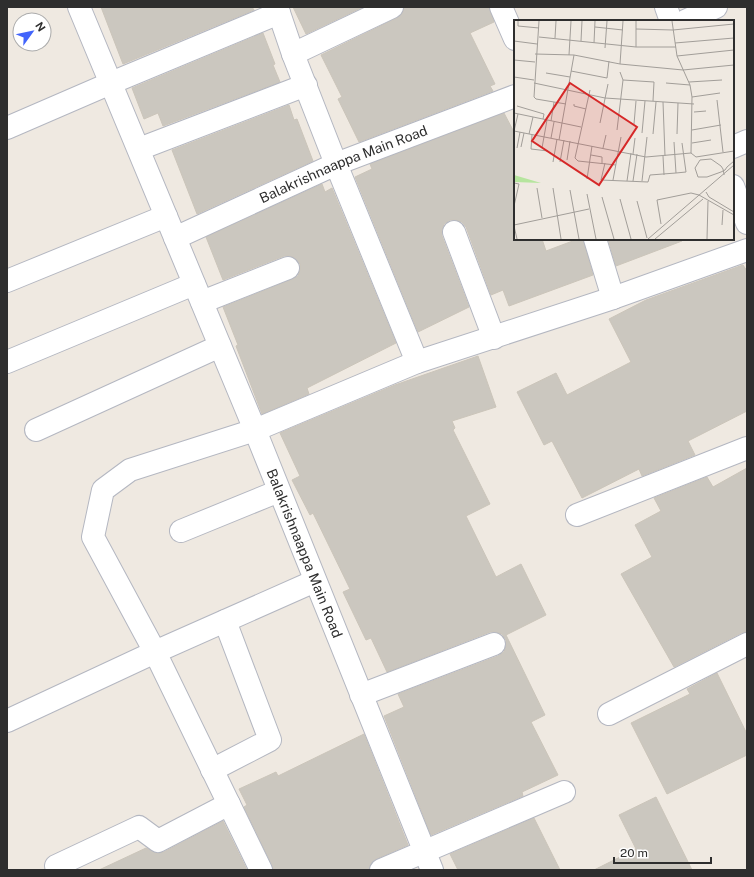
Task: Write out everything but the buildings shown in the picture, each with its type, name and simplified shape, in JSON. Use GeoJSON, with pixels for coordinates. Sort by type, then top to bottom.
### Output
{"type":"FeatureCollection","features":[{"type":"Feature","properties":{"kind":"street","name":"Balakrishnaappa Main Road"},"geometry":{"type":"LineString","coordinates":[[79,7],[255,430],[429,861]]}},
{"type":"Feature","properties":{"kind":"street"},"geometry":{"type":"LineString","coordinates":[[293,54],[392,7]]}},
{"type":"Feature","properties":{"kind":"street"},"geometry":{"type":"LineString","coordinates":[[502,7],[514,37]]}},
{"type":"Feature","properties":{"kind":"street"},"geometry":{"type":"LineString","coordinates":[[666,7],[671,20]]}},
{"type":"Feature","properties":{"kind":"street"},"geometry":{"type":"LineString","coordinates":[[687,20],[716,7]]}},
{"type":"Feature","properties":{"kind":"street"},"geometry":{"type":"LineString","coordinates":[[7,128],[278,10],[293,54],[336,164],[417,362]]}},
{"type":"Feature","properties":{"kind":"street"},"geometry":{"type":"LineString","coordinates":[[139,149],[306,85]]}},
{"type":"Feature","properties":{"kind":"street","name":"Balakrishnaappa Main Road"},"geometry":{"type":"LineString","coordinates":[[175,238],[336,164],[514,96]]}},
{"type":"Feature","properties":{"kind":"street"},"geometry":{"type":"LineString","coordinates":[[734,147],[747,142]]}},
{"type":"Feature","properties":{"kind":"street"},"geometry":{"type":"LineString","coordinates":[[734,189],[747,223]]}},
{"type":"Feature","properties":{"kind":"street"},"geometry":{"type":"LineString","coordinates":[[7,281],[166,216]]}},
{"type":"Feature","properties":{"kind":"street"},"geometry":{"type":"LineString","coordinates":[[454,232],[494,338]]}},
{"type":"Feature","properties":{"kind":"street"},"geometry":{"type":"LineString","coordinates":[[595,240],[613,298]]}},
{"type":"Feature","properties":{"kind":"street"},"geometry":{"type":"LineString","coordinates":[[261,870],[155,652],[93,537],[103,490],[130,470],[255,430],[417,362],[613,298],[747,250]]}},
{"type":"Feature","properties":{"kind":"street"},"geometry":{"type":"LineString","coordinates":[[7,362],[198,293],[288,268]]}},
{"type":"Feature","properties":{"kind":"street"},"geometry":{"type":"LineString","coordinates":[[36,430],[220,346]]}},
{"type":"Feature","properties":{"kind":"street"},"geometry":{"type":"LineString","coordinates":[[577,515],[747,448]]}},
{"type":"Feature","properties":{"kind":"street"},"geometry":{"type":"LineString","coordinates":[[181,532],[279,491]]}},
{"type":"Feature","properties":{"kind":"street"},"geometry":{"type":"LineString","coordinates":[[7,721],[155,652],[315,581]]}},
{"type":"Feature","properties":{"kind":"street"},"geometry":{"type":"LineString","coordinates":[[212,770],[270,740],[225,621]]}},
{"type":"Feature","properties":{"kind":"street"},"geometry":{"type":"LineString","coordinates":[[361,695],[494,644]]}},
{"type":"Feature","properties":{"kind":"street"},"geometry":{"type":"LineString","coordinates":[[609,714],[747,644]]}},
{"type":"Feature","properties":{"kind":"street"},"geometry":{"type":"LineString","coordinates":[[380,870],[429,861],[564,792]]}},
{"type":"Feature","properties":{"kind":"street"},"geometry":{"type":"LineString","coordinates":[[59,870],[56,866],[139,827],[158,841],[229,804]]}}]}
